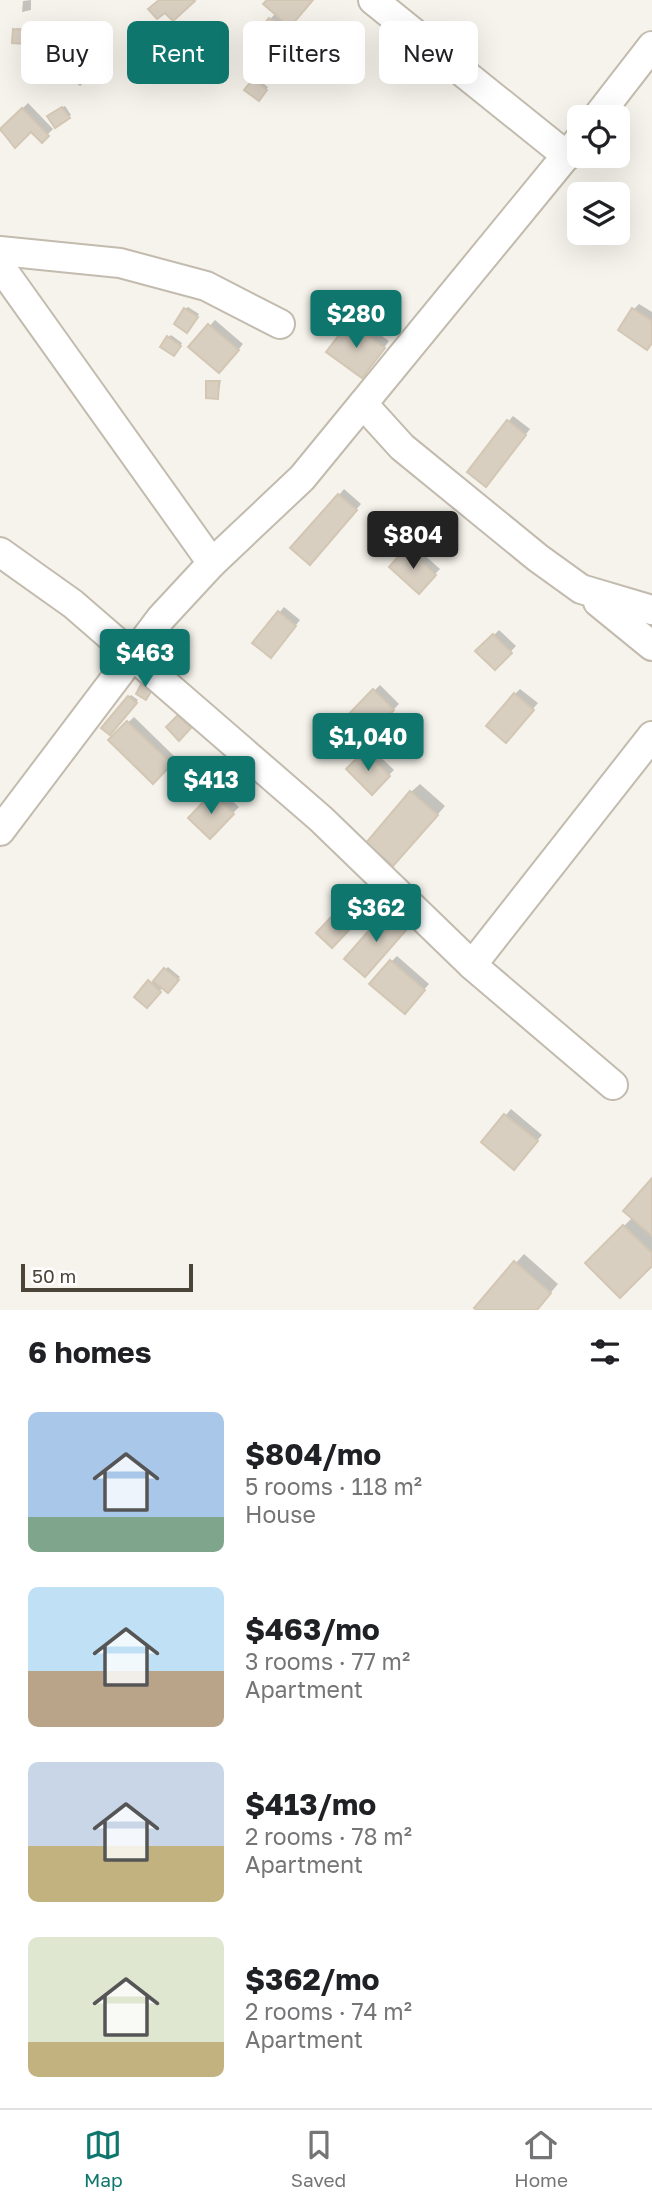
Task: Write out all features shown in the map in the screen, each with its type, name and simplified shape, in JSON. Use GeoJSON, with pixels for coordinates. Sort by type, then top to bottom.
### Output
{"type":"FeatureCollection","features":[{"type":"Feature","properties":{"kind":"street"},"geometry":{"type":"LineString","coordinates":[[373,0],[567,144]]}},
{"type":"Feature","properties":{"kind":"street"},"geometry":{"type":"LineString","coordinates":[[606,105],[652,46]]}},
{"type":"Feature","properties":{"kind":"street"},"geometry":{"type":"LineString","coordinates":[[0,831],[161,618],[212,563],[302,478],[567,155]]}},
{"type":"Feature","properties":{"kind":"street"},"geometry":{"type":"LineString","coordinates":[[0,251],[120,263],[206,286],[280,324]]}},
{"type":"Feature","properties":{"kind":"street"},"geometry":{"type":"LineString","coordinates":[[0,266],[212,563]]}},
{"type":"Feature","properties":{"kind":"street"},"geometry":{"type":"LineString","coordinates":[[363,404],[402,447],[538,558],[582,589],[652,646]]}},
{"type":"Feature","properties":{"kind":"street"},"geometry":{"type":"LineString","coordinates":[[0,552],[74,604],[321,819],[472,965],[613,1085]]}},
{"type":"Feature","properties":{"kind":"street"},"geometry":{"type":"LineString","coordinates":[[582,589],[652,610]]}},
{"type":"Feature","properties":{"kind":"street"},"geometry":{"type":"LineString","coordinates":[[472,965],[652,736]]}},
{"type":"Feature","properties":{"kind":"building"},"geometry":{"type":"Polygon","coordinates":[[[159,0],[195,1],[173,21],[165,13],[157,19],[148,9],[159,0]]]}},
{"type":"Feature","properties":{"kind":"building"},"geometry":{"type":"Polygon","coordinates":[[[267,0],[313,0],[295,21],[283,21],[263,4],[267,0]]]}},
{"type":"Feature","properties":{"kind":"building"},"geometry":{"type":"Polygon","coordinates":[[[13,29],[21,30],[21,44],[12,43],[13,29]]]}},
{"type":"Feature","properties":{"kind":"building"},"geometry":{"type":"Polygon","coordinates":[[[249,84],[259,84],[267,90],[259,101],[244,90],[249,84]]]}},
{"type":"Feature","properties":{"kind":"building"},"geometry":{"type":"Polygon","coordinates":[[[62,107],[70,118],[55,128],[47,116],[62,107]]]}},
{"type":"Feature","properties":{"kind":"building"},"geometry":{"type":"Polygon","coordinates":[[[22,108],[49,136],[42,143],[31,132],[15,148],[0,129],[22,108]]]}},
{"type":"Feature","properties":{"kind":"building"},"geometry":{"type":"Polygon","coordinates":[[[184,308],[198,317],[187,333],[174,324],[184,308]]]}},
{"type":"Feature","properties":{"kind":"building"},"geometry":{"type":"Polygon","coordinates":[[[632,308],[652,321],[652,343],[647,350],[618,330],[632,308]]]}},
{"type":"Feature","properties":{"kind":"building"},"geometry":{"type":"Polygon","coordinates":[[[349,322],[385,348],[362,378],[326,352],[349,322]]]}},
{"type":"Feature","properties":{"kind":"building"},"geometry":{"type":"Polygon","coordinates":[[[208,324],[239,350],[219,373],[188,347],[208,324]]]}},
{"type":"Feature","properties":{"kind":"building"},"geometry":{"type":"Polygon","coordinates":[[[167,336],[181,346],[174,356],[160,347],[167,336]]]}},
{"type":"Feature","properties":{"kind":"building"},"geometry":{"type":"Polygon","coordinates":[[[206,381],[219,381],[218,399],[206,398],[206,381]]]}},
{"type":"Feature","properties":{"kind":"building"},"geometry":{"type":"Polygon","coordinates":[[[507,420],[526,435],[486,487],[467,472],[507,420]]]}},
{"type":"Feature","properties":{"kind":"building"},"geometry":{"type":"Polygon","coordinates":[[[338,494],[357,510],[310,565],[290,548],[338,494]]]}},
{"type":"Feature","properties":{"kind":"building"},"geometry":{"type":"Polygon","coordinates":[[[406,548],[436,575],[419,594],[389,567],[406,548]]]}},
{"type":"Feature","properties":{"kind":"building"},"geometry":{"type":"Polygon","coordinates":[[[278,611],[296,626],[271,658],[252,643],[278,611]]]}},
{"type":"Feature","properties":{"kind":"building"},"geometry":{"type":"Polygon","coordinates":[[[493,634],[512,653],[495,670],[475,651],[493,634]]]}},
{"type":"Feature","properties":{"kind":"building"},"geometry":{"type":"Polygon","coordinates":[[[144,679],[155,685],[146,700],[136,694],[144,679]]]}},
{"type":"Feature","properties":{"kind":"building"},"geometry":{"type":"Polygon","coordinates":[[[373,689],[394,710],[365,740],[344,719],[373,689]]]}},
{"type":"Feature","properties":{"kind":"building"},"geometry":{"type":"Polygon","coordinates":[[[514,693],[534,710],[506,743],[486,726],[514,693]]]}},
{"type":"Feature","properties":{"kind":"building"},"geometry":{"type":"Polygon","coordinates":[[[128,696],[137,703],[110,735],[101,728],[128,696]]]}},
{"type":"Feature","properties":{"kind":"building"},"geometry":{"type":"Polygon","coordinates":[[[178,715],[191,728],[179,741],[166,727],[178,715]]]}},
{"type":"Feature","properties":{"kind":"building"},"geometry":{"type":"Polygon","coordinates":[[[127,721],[172,764],[153,784],[108,740],[127,721]]]}},
{"type":"Feature","properties":{"kind":"building"},"geometry":{"type":"Polygon","coordinates":[[[364,751],[390,776],[372,795],[346,769],[364,751]]]}},
{"type":"Feature","properties":{"kind":"building"},"geometry":{"type":"Polygon","coordinates":[[[410,791],[438,815],[393,866],[366,843],[410,791]]]}},
{"type":"Feature","properties":{"kind":"building"},"geometry":{"type":"Polygon","coordinates":[[[212,793],[234,814],[210,839],[188,818],[212,793]]]}},
{"type":"Feature","properties":{"kind":"building"},"geometry":{"type":"Polygon","coordinates":[[[386,911],[407,929],[365,977],[344,959],[386,911]]]}},
{"type":"Feature","properties":{"kind":"building"},"geometry":{"type":"Polygon","coordinates":[[[336,912],[352,927],[332,948],[316,933],[336,912]]]}},
{"type":"Feature","properties":{"kind":"building"},"geometry":{"type":"Polygon","coordinates":[[[390,960],[425,990],[405,1014],[369,984],[390,960]]]}},
{"type":"Feature","properties":{"kind":"building"},"geometry":{"type":"Polygon","coordinates":[[[164,968],[179,980],[168,993],[153,981],[164,968]]]}},
{"type":"Feature","properties":{"kind":"building"},"geometry":{"type":"Polygon","coordinates":[[[148,980],[161,992],[147,1008],[134,997],[148,980]]]}},
{"type":"Feature","properties":{"kind":"building"},"geometry":{"type":"Polygon","coordinates":[[[504,1114],[538,1141],[514,1170],[481,1142],[504,1114]]]}},
{"type":"Feature","properties":{"kind":"building"},"geometry":{"type":"Polygon","coordinates":[[[652,1178],[652,1236],[623,1211],[652,1178]]]}},
{"type":"Feature","properties":{"kind":"building"},"geometry":{"type":"Polygon","coordinates":[[[623,1225],[652,1253],[652,1266],[620,1298],[585,1263],[623,1225]]]}},
{"type":"Feature","properties":{"kind":"building"},"geometry":{"type":"Polygon","coordinates":[[[514,1261],[551,1293],[537,1310],[474,1308],[514,1261]]]}}]}
